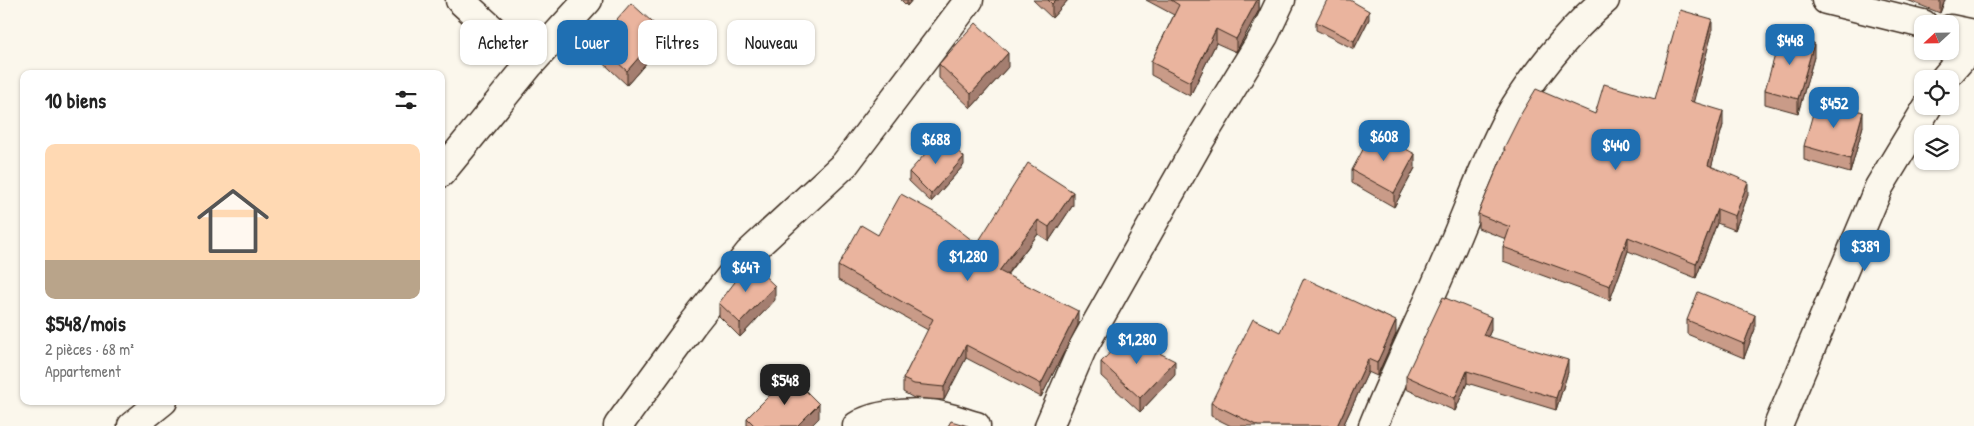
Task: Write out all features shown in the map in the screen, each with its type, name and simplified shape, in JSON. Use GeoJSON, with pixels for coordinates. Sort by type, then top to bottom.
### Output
{"type":"FeatureCollection","features":[{"type":"Feature","properties":{"kind":"street"},"geometry":{"type":"LineString","coordinates":[[460,0],[482,20]]}},
{"type":"Feature","properties":{"kind":"street"},"geometry":{"type":"LineString","coordinates":[[547,45],[588,0]]}},
{"type":"Feature","properties":{"kind":"street"},"geometry":{"type":"LineString","coordinates":[[618,426],[692,325],[749,253],[846,164],[969,0]]}},
{"type":"Feature","properties":{"kind":"street"},"geometry":{"type":"LineString","coordinates":[[1049,426],[1082,349],[1199,142],[1264,36],[1281,0]]}},
{"type":"Feature","properties":{"kind":"street"},"geometry":{"type":"LineString","coordinates":[[1373,426],[1507,120],[1530,86],[1583,19],[1605,0]]}},
{"type":"Feature","properties":{"kind":"street"},"geometry":{"type":"LineString","coordinates":[[1826,0],[1914,22]]}},
{"type":"Feature","properties":{"kind":"street"},"geometry":{"type":"LineString","coordinates":[[1959,31],[1974,34]]}},
{"type":"Feature","properties":{"kind":"street"},"geometry":{"type":"LineString","coordinates":[[1952,70],[1974,44]]}},
{"type":"Feature","properties":{"kind":"street"},"geometry":{"type":"LineString","coordinates":[[445,168],[529,65]]}},
{"type":"Feature","properties":{"kind":"street"},"geometry":{"type":"LineString","coordinates":[[1778,426],[1879,188],[1923,115]]}},
{"type":"Feature","properties":{"kind":"street"},"geometry":{"type":"LineString","coordinates":[[132,426],[158,405]]}},
{"type":"Feature","properties":{"kind":"street"},"geometry":{"type":"LineString","coordinates":[[857,426],[864,421],[885,415],[931,414],[976,426]]}},
{"type":"Feature","properties":{"kind":"building"},"geometry":{"type":"Polygon","coordinates":[[[1048,0],[1056,0],[1052,4],[1048,0]]]}},
{"type":"Feature","properties":{"kind":"building"},"geometry":{"type":"Polygon","coordinates":[[[1171,0],[1257,0],[1236,39],[1216,29],[1190,82],[1151,62],[1179,5],[1171,0]]]}},
{"type":"Feature","properties":{"kind":"building"},"geometry":{"type":"Polygon","coordinates":[[[1327,0],[1350,0],[1369,11],[1354,41],[1316,22],[1327,0]]]}},
{"type":"Feature","properties":{"kind":"building"},"geometry":{"type":"Polygon","coordinates":[[[631,3],[650,20],[638,20],[638,58],[627,71],[620,65],[628,65],[628,20],[616,20],[631,3]]]}},
{"type":"Feature","properties":{"kind":"building"},"geometry":{"type":"Polygon","coordinates":[[[1680,10],[1712,19],[1690,101],[1723,111],[1708,165],[1748,182],[1735,216],[1717,209],[1696,264],[1628,237],[1610,286],[1503,247],[1510,227],[1478,214],[1505,150],[1504,148],[1536,89],[1595,114],[1604,84],[1655,99],[1680,10]]]}},
{"type":"Feature","properties":{"kind":"building"},"geometry":{"type":"Polygon","coordinates":[[[976,23],[1008,53],[971,94],[939,64],[976,23]]]}},
{"type":"Feature","properties":{"kind":"building"},"geometry":{"type":"Polygon","coordinates":[[[1781,34],[1814,43],[1798,99],[1765,90],[1781,34]]]}},
{"type":"Feature","properties":{"kind":"building"},"geometry":{"type":"Polygon","coordinates":[[[1817,99],[1863,112],[1850,159],[1804,146],[1817,99]]]}},
{"type":"Feature","properties":{"kind":"building"},"geometry":{"type":"Polygon","coordinates":[[[1373,131],[1415,154],[1394,193],[1352,170],[1373,131]]]}},
{"type":"Feature","properties":{"kind":"building"},"geometry":{"type":"Polygon","coordinates":[[[941,136],[964,157],[931,194],[909,172],[941,136]]]}},
{"type":"Feature","properties":{"kind":"building"},"geometry":{"type":"Polygon","coordinates":[[[1028,163],[1073,192],[1049,227],[1038,220],[999,271],[1078,311],[1041,384],[966,345],[944,387],[914,384],[903,379],[933,319],[838,266],[861,225],[878,235],[901,194],[941,216],[977,244],[1028,163]]]}},
{"type":"Feature","properties":{"kind":"building"},"geometry":{"type":"Polygon","coordinates":[[[750,262],[775,286],[740,323],[719,303],[750,262]]]}},
{"type":"Feature","properties":{"kind":"building"},"geometry":{"type":"Polygon","coordinates":[[[1304,278],[1396,321],[1377,363],[1368,359],[1337,426],[1258,426],[1211,403],[1253,319],[1280,332],[1304,278]]]}},
{"type":"Feature","properties":{"kind":"building"},"geometry":{"type":"Polygon","coordinates":[[[1698,292],[1755,315],[1744,344],[1687,320],[1698,292]]]}},
{"type":"Feature","properties":{"kind":"building"},"geometry":{"type":"Polygon","coordinates":[[[1443,297],[1491,317],[1483,335],[1568,360],[1556,398],[1467,371],[1455,398],[1406,376],[1443,297]]]}},
{"type":"Feature","properties":{"kind":"building"},"geometry":{"type":"Polygon","coordinates":[[[1126,336],[1175,361],[1140,398],[1101,362],[1126,336]]]}},
{"type":"Feature","properties":{"kind":"building"},"geometry":{"type":"Polygon","coordinates":[[[790,375],[819,404],[797,426],[755,426],[747,418],[790,375]]]}},
{"type":"Feature","properties":{"kind":"building"},"geometry":{"type":"Polygon","coordinates":[[[951,421],[968,426],[948,426],[951,421]]]}}]}
